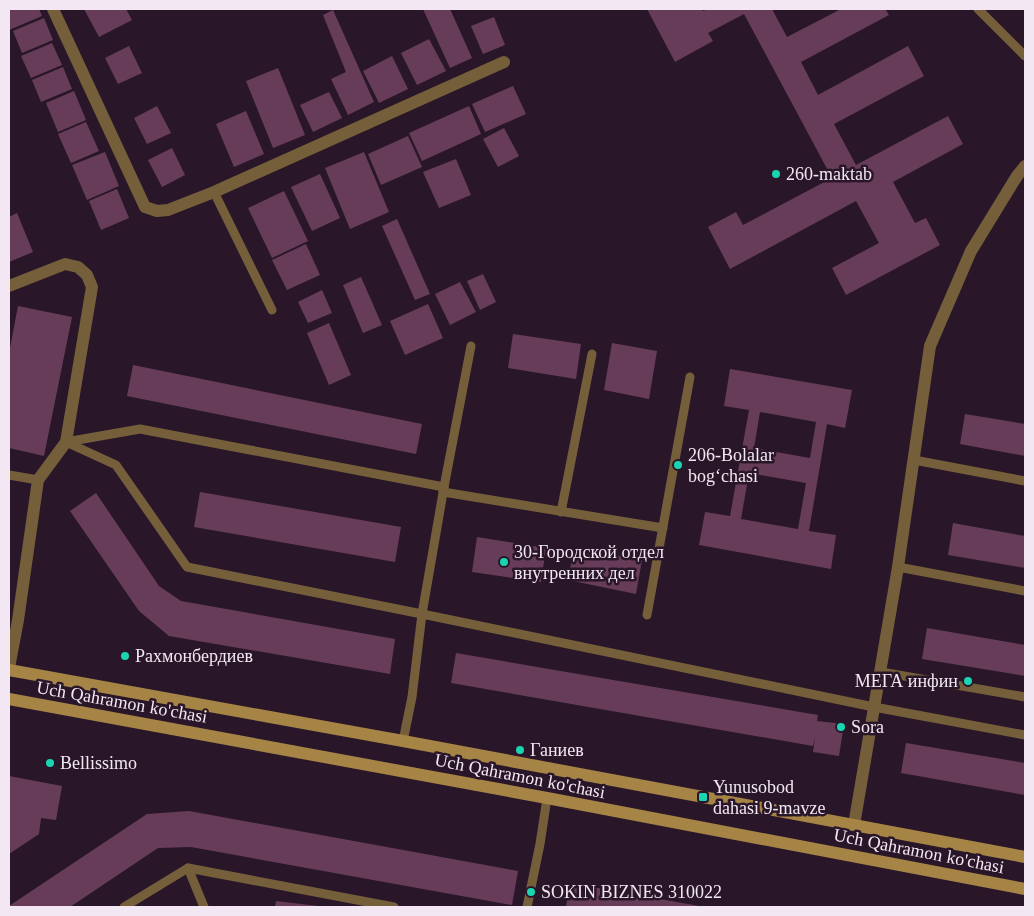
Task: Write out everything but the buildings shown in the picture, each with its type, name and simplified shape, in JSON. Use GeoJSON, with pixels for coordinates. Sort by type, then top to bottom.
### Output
{"type":"FeatureCollection","features":[{"type":"Feature","properties":{"kind":"main road","name":"Uch Qahramon ko'chasi"},"geometry":{"type":"LineString","coordinates":[[9,669],[1025,857]]}},
{"type":"Feature","properties":{"kind":"main road","name":"Uch Qahramon ko'chasi"},"geometry":{"type":"LineString","coordinates":[[9,699],[547,798],[1025,889]]}},
{"type":"Feature","properties":{"kind":"street"},"geometry":{"type":"LineString","coordinates":[[53,9],[145,207],[157,211],[168,210],[214,192],[504,62]]}},
{"type":"Feature","properties":{"kind":"street"},"geometry":{"type":"LineString","coordinates":[[854,825],[898,567],[930,346],[971,251],[1025,166]]}},
{"type":"Feature","properties":{"kind":"street"},"geometry":{"type":"LineString","coordinates":[[9,286],[65,264],[78,267],[87,275],[92,287],[66,442],[38,480],[9,669]]}},
{"type":"Feature","properties":{"kind":"lane"},"geometry":{"type":"LineString","coordinates":[[978,9],[1025,56]]}},
{"type":"Feature","properties":{"kind":"lane"},"geometry":{"type":"LineString","coordinates":[[214,192],[272,310]]}},
{"type":"Feature","properties":{"kind":"lane"},"geometry":{"type":"LineString","coordinates":[[403,741],[412,697],[422,614],[443,489],[471,346]]}},
{"type":"Feature","properties":{"kind":"lane"},"geometry":{"type":"LineString","coordinates":[[561,512],[592,354]]}},
{"type":"Feature","properties":{"kind":"lane"},"geometry":{"type":"LineString","coordinates":[[647,615],[690,377]]}},
{"type":"Feature","properties":{"kind":"lane"},"geometry":{"type":"LineString","coordinates":[[66,442],[140,429],[561,512],[663,528]]}},
{"type":"Feature","properties":{"kind":"lane"},"geometry":{"type":"LineString","coordinates":[[66,442],[116,465],[187,567],[874,707],[1025,734]]}},
{"type":"Feature","properties":{"kind":"lane"},"geometry":{"type":"LineString","coordinates":[[914,460],[1025,481]]}},
{"type":"Feature","properties":{"kind":"lane"},"geometry":{"type":"LineString","coordinates":[[9,474],[38,480]]}},
{"type":"Feature","properties":{"kind":"lane"},"geometry":{"type":"LineString","coordinates":[[898,567],[1025,591]]}},
{"type":"Feature","properties":{"kind":"lane"},"geometry":{"type":"LineString","coordinates":[[881,672],[1025,697]]}},
{"type":"Feature","properties":{"kind":"lane"},"geometry":{"type":"LineString","coordinates":[[527,907],[547,798]]}},
{"type":"Feature","properties":{"kind":"lane"},"geometry":{"type":"LineString","coordinates":[[124,907],[188,868],[394,907]]}},
{"type":"Feature","properties":{"kind":"lane"},"geometry":{"type":"LineString","coordinates":[[188,868],[204,907]]}},
{"type":"Feature","properties":{"kind":"place","name":"260-maktab"},"geometry":{"type":"Point","coordinates":[776,174]}},
{"type":"Feature","properties":{"kind":"place","name":"206-Bolalar bogʻchasi"},"geometry":{"type":"Point","coordinates":[678,465]}},
{"type":"Feature","properties":{"kind":"place","name":"30-Городской отдел внутренних дел"},"geometry":{"type":"Point","coordinates":[504,562]}},
{"type":"Feature","properties":{"kind":"place","name":"Рахмонбердиев"},"geometry":{"type":"Point","coordinates":[125,656]}},
{"type":"Feature","properties":{"kind":"place","name":"МЕГА инфин"},"geometry":{"type":"Point","coordinates":[968,681]}},
{"type":"Feature","properties":{"kind":"place","name":"Sora"},"geometry":{"type":"Point","coordinates":[841,727]}},
{"type":"Feature","properties":{"kind":"place","name":"Ганиев"},"geometry":{"type":"Point","coordinates":[520,750]}},
{"type":"Feature","properties":{"kind":"place","name":"Bellissimo"},"geometry":{"type":"Point","coordinates":[50,763]}},
{"type":"Feature","properties":{"kind":"place","name":"Yunusobod dahasi 9-mavze"},"geometry":{"type":"Point","coordinates":[703,797]}},
{"type":"Feature","properties":{"kind":"place","name":"SOKIN BIZNES 310022"},"geometry":{"type":"Point","coordinates":[531,892]}}]}
